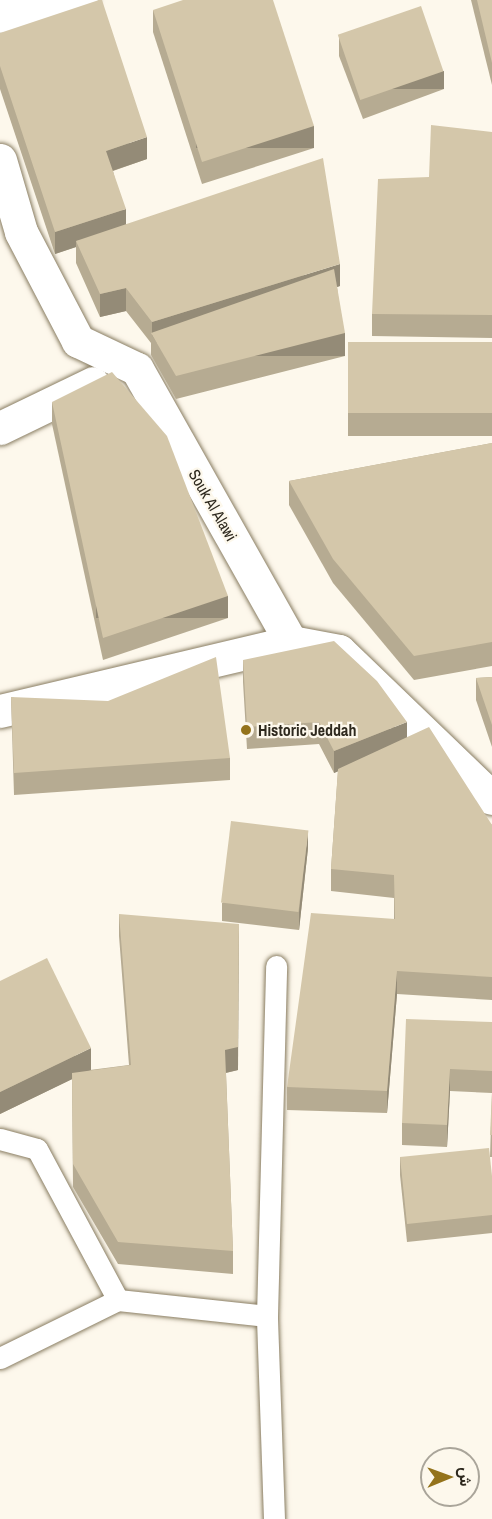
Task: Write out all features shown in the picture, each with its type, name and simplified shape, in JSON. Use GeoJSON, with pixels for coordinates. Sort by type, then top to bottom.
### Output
{"type":"FeatureCollection","features":[{"type":"Feature","properties":{"kind":"street"},"geometry":{"type":"LineString","coordinates":[[0,16],[81,0]]}},
{"type":"Feature","properties":{"kind":"street","name":"Souk Al Alawi"},"geometry":{"type":"LineString","coordinates":[[0,160],[21,232],[78,341],[137,369],[291,642]]}},
{"type":"Feature","properties":{"kind":"street"},"geometry":{"type":"LineString","coordinates":[[0,428],[129,366]]}},
{"type":"Feature","properties":{"kind":"street"},"geometry":{"type":"LineString","coordinates":[[0,711],[291,642],[339,651],[492,798]]}},
{"type":"Feature","properties":{"kind":"lane"},"geometry":{"type":"LineString","coordinates":[[274,1519],[267,1316],[276,966]]}},
{"type":"Feature","properties":{"kind":"lane"},"geometry":{"type":"LineString","coordinates":[[0,1139],[38,1149],[118,1300]]}},
{"type":"Feature","properties":{"kind":"lane"},"geometry":{"type":"LineString","coordinates":[[0,1358],[118,1300],[267,1316]]}},
{"type":"Feature","properties":{"kind":"building"},"geometry":{"type":"Polygon","coordinates":[[[102,0],[147,137],[106,151],[126,209],[55,232],[0,66],[0,33],[102,0]]]}},
{"type":"Feature","properties":{"kind":"building"},"geometry":{"type":"Polygon","coordinates":[[[183,0],[273,0],[314,126],[202,162],[153,10],[183,0]]]}},
{"type":"Feature","properties":{"kind":"building"},"geometry":{"type":"Polygon","coordinates":[[[477,0],[492,0],[492,63],[477,0]]]}},
{"type":"Feature","properties":{"kind":"building"},"geometry":{"type":"Polygon","coordinates":[[[421,6],[443,71],[360,100],[338,35],[421,6]]]}},
{"type":"Feature","properties":{"kind":"building"},"geometry":{"type":"Polygon","coordinates":[[[431,125],[492,132],[492,315],[372,314],[378,179],[429,177],[431,125]]]}},
{"type":"Feature","properties":{"kind":"building"},"geometry":{"type":"Polygon","coordinates":[[[323,158],[340,264],[152,322],[126,288],[100,294],[76,241],[323,158]]]}},
{"type":"Feature","properties":{"kind":"building"},"geometry":{"type":"Polygon","coordinates":[[[334,269],[345,333],[176,376],[151,333],[334,269]]]}},
{"type":"Feature","properties":{"kind":"building"},"geometry":{"type":"Polygon","coordinates":[[[348,342],[492,342],[492,413],[348,413],[348,342]]]}},
{"type":"Feature","properties":{"kind":"building"},"geometry":{"type":"Polygon","coordinates":[[[112,372],[167,436],[228,596],[103,638],[52,402],[112,372]]]}},
{"type":"Feature","properties":{"kind":"building"},"geometry":{"type":"Polygon","coordinates":[[[492,443],[492,642],[414,656],[333,559],[289,481],[492,443]]]}},
{"type":"Feature","properties":{"kind":"building"},"geometry":{"type":"Polygon","coordinates":[[[334,641],[377,681],[407,722],[334,751],[319,722],[247,727],[243,660],[334,641]]]}},
{"type":"Feature","properties":{"kind":"building"},"geometry":{"type":"Polygon","coordinates":[[[216,657],[230,758],[14,773],[11,697],[108,701],[216,657]]]}},
{"type":"Feature","properties":{"kind":"building"},"geometry":{"type":"Polygon","coordinates":[[[492,677],[492,725],[476,678],[492,677]]]}},
{"type":"Feature","properties":{"kind":"building"},"geometry":{"type":"Polygon","coordinates":[[[429,727],[492,825],[492,977],[397,971],[387,1091],[287,1087],[311,913],[395,919],[394,875],[331,869],[338,769],[429,727]]]}},
{"type":"Feature","properties":{"kind":"building"},"geometry":{"type":"Polygon","coordinates":[[[231,821],[308,831],[298,912],[221,902],[231,821]]]}},
{"type":"Feature","properties":{"kind":"building"},"geometry":{"type":"Polygon","coordinates":[[[119,914],[239,924],[238,1047],[225,1050],[233,1251],[118,1242],[73,1164],[72,1073],[131,1065],[119,914]]]}},
{"type":"Feature","properties":{"kind":"building"},"geometry":{"type":"Polygon","coordinates":[[[47,958],[91,1048],[0,1092],[0,981],[47,958]]]}},
{"type":"Feature","properties":{"kind":"building"},"geometry":{"type":"Polygon","coordinates":[[[406,1019],[492,1022],[492,1071],[450,1069],[447,1125],[402,1123],[406,1019]]]}},
{"type":"Feature","properties":{"kind":"building"},"geometry":{"type":"Polygon","coordinates":[[[492,1093],[492,1135],[490,1135],[492,1093]]]}},
{"type":"Feature","properties":{"kind":"building"},"geometry":{"type":"Polygon","coordinates":[[[489,1148],[492,1215],[407,1224],[400,1157],[489,1148]]]}},
{"type":"Feature","properties":{"kind":"place","name":"Historic Jeddah"},"geometry":{"type":"Point","coordinates":[246,730]}}]}
